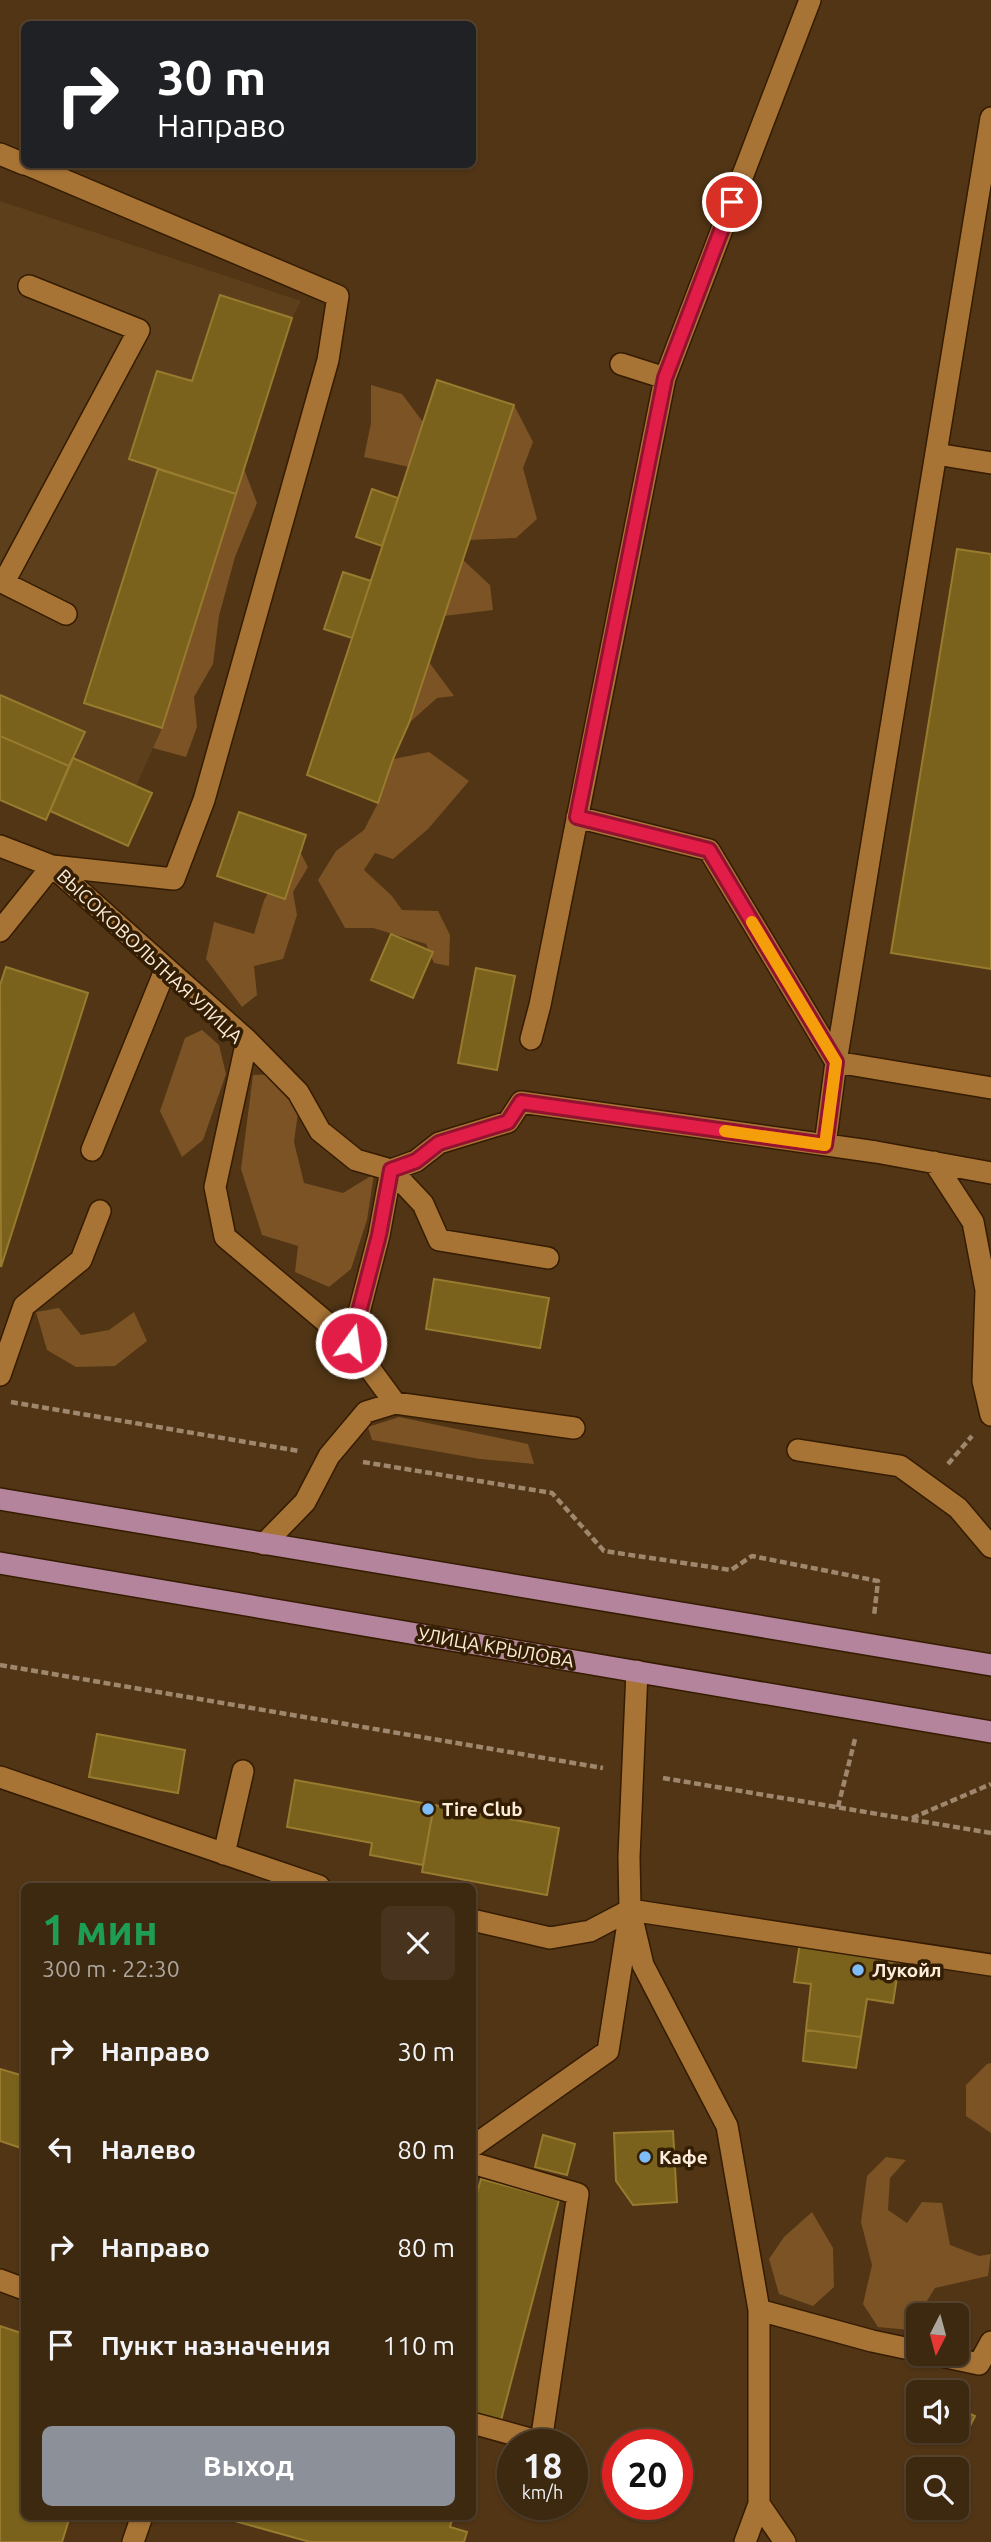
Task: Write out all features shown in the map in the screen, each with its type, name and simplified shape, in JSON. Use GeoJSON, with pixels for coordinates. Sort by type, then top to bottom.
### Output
{"type":"FeatureCollection","features":[{"type":"Feature","properties":{"kind":"main road"},"geometry":{"type":"LineString","coordinates":[[0,1499],[991,1665]]}},
{"type":"Feature","properties":{"kind":"main road","name":"УЛИЦА КРЫЛОВА"},"geometry":{"type":"LineString","coordinates":[[0,1563],[991,1732]]}},
{"type":"Feature","properties":{"kind":"street"},"geometry":{"type":"LineString","coordinates":[[531,1039],[665,378],[810,0]]}},
{"type":"Feature","properties":{"kind":"street"},"geometry":{"type":"LineString","coordinates":[[825,1145],[836,1062],[991,118]]}},
{"type":"Feature","properties":{"kind":"street"},"geometry":{"type":"LineString","coordinates":[[0,154],[21,162]]}},
{"type":"Feature","properties":{"kind":"street"},"geometry":{"type":"LineString","coordinates":[[0,931],[52,866],[174,879],[208,787],[328,360],[338,296],[34,168]]}},
{"type":"Feature","properties":{"kind":"street"},"geometry":{"type":"LineString","coordinates":[[29,286],[139,330],[2,582],[66,614]]}},
{"type":"Feature","properties":{"kind":"street"},"geometry":{"type":"LineString","coordinates":[[621,364],[665,378]]}},
{"type":"Feature","properties":{"kind":"street"},"geometry":{"type":"LineString","coordinates":[[936,454],[991,463]]}},
{"type":"Feature","properties":{"kind":"street"},"geometry":{"type":"LineString","coordinates":[[577,817],[709,850],[836,1062],[991,1088]]}},
{"type":"Feature","properties":{"kind":"street","name":"ВЫСОКОВОЛЬТНАЯ УЛИЦА"},"geometry":{"type":"LineString","coordinates":[[0,846],[52,866],[247,1040],[215,1186],[225,1237],[351,1343],[395,1403]]}},
{"type":"Feature","properties":{"kind":"street"},"geometry":{"type":"LineString","coordinates":[[92,1150],[166,968]]}},
{"type":"Feature","properties":{"kind":"street"},"geometry":{"type":"LineString","coordinates":[[247,1040],[298,1092],[320,1130],[356,1160],[391,1170],[423,1204],[439,1240],[548,1258]]}},
{"type":"Feature","properties":{"kind":"street"},"geometry":{"type":"LineString","coordinates":[[391,1170],[416,1161],[439,1143],[508,1122],[521,1102],[825,1145],[991,1173]]}},
{"type":"Feature","properties":{"kind":"street"},"geometry":{"type":"LineString","coordinates":[[934,1162],[973,1222],[986,1290],[983,1381],[991,1415]]}},
{"type":"Feature","properties":{"kind":"street"},"geometry":{"type":"LineString","coordinates":[[351,1343],[379,1235],[391,1170]]}},
{"type":"Feature","properties":{"kind":"street"},"geometry":{"type":"LineString","coordinates":[[0,1375],[24,1306],[80,1260],[100,1211]]}},
{"type":"Feature","properties":{"kind":"street"},"geometry":{"type":"LineString","coordinates":[[264,1544],[305,1502],[329,1456],[366,1412],[395,1403],[574,1428]]}},
{"type":"Feature","properties":{"kind":"street"},"geometry":{"type":"LineString","coordinates":[[798,1450],[900,1465],[958,1508],[991,1547]]}},
{"type":"Feature","properties":{"kind":"street"},"geometry":{"type":"LineString","coordinates":[[476,2144],[608,2051],[630,1910],[629,1857],[637,1671]]}},
{"type":"Feature","properties":{"kind":"street"},"geometry":{"type":"LineString","coordinates":[[225,1854],[243,1771]]}},
{"type":"Feature","properties":{"kind":"street"},"geometry":{"type":"LineString","coordinates":[[0,1777],[310,1883]]}},
{"type":"Feature","properties":{"kind":"street"},"geometry":{"type":"LineString","coordinates":[[630,1910],[643,1965],[727,2126],[759,2310],[759,2504],[745,2542]]}},
{"type":"Feature","properties":{"kind":"street"},"geometry":{"type":"LineString","coordinates":[[476,1921],[550,1938],[590,1931],[630,1910],[991,1965]]}},
{"type":"Feature","properties":{"kind":"street"},"geometry":{"type":"LineString","coordinates":[[476,2164],[578,2194],[541,2442],[476,2424]]}},
{"type":"Feature","properties":{"kind":"street"},"geometry":{"type":"LineString","coordinates":[[0,2280],[21,2288]]}},
{"type":"Feature","properties":{"kind":"street"},"geometry":{"type":"LineString","coordinates":[[759,2310],[906,2348]]}},
{"type":"Feature","properties":{"kind":"street"},"geometry":{"type":"LineString","coordinates":[[970,2362],[979,2364],[991,2342]]}},
{"type":"Feature","properties":{"kind":"street"},"geometry":{"type":"LineString","coordinates":[[759,2504],[785,2542]]}},
{"type":"Feature","properties":{"kind":"street"},"geometry":{"type":"LineString","coordinates":[[133,2542],[141,2520]]}},
{"type":"Feature","properties":{"kind":"path"},"geometry":{"type":"LineString","coordinates":[[0,1401],[552,1493],[604,1551],[731,1570],[752,1556],[877,1581]]}},
{"type":"Feature","properties":{"kind":"path"},"geometry":{"type":"LineString","coordinates":[[929,1487],[991,1415]]}},
{"type":"Feature","properties":{"kind":"path"},"geometry":{"type":"LineString","coordinates":[[0,1665],[991,1833]]}},
{"type":"Feature","properties":{"kind":"path"},"geometry":{"type":"LineString","coordinates":[[910,1819],[991,1784]]}},
{"type":"Feature","properties":{"kind":"shaded area"},"geometry":{"type":"Polygon","coordinates":[[[0,201],[301,301],[292,318],[162,728],[136,786],[69,766],[0,736],[0,201]]]}},
{"type":"Feature","properties":{"kind":"shaded area"},"geometry":{"type":"Polygon","coordinates":[[[371,385],[402,394],[423,422],[409,467],[364,457],[371,423],[371,385]]]}},
{"type":"Feature","properties":{"kind":"shaded area"},"geometry":{"type":"Polygon","coordinates":[[[514,405],[533,442],[523,468],[537,519],[516,538],[469,540],[514,405]]]}},
{"type":"Feature","properties":{"kind":"shaded area"},"geometry":{"type":"Polygon","coordinates":[[[244,469],[257,503],[235,557],[219,616],[213,664],[194,697],[197,727],[186,757],[153,748],[162,728],[244,469]]]}},
{"type":"Feature","properties":{"kind":"shaded area"},"geometry":{"type":"Polygon","coordinates":[[[463,560],[490,585],[493,610],[444,616],[463,560]]]}},
{"type":"Feature","properties":{"kind":"shaded area"},"geometry":{"type":"Polygon","coordinates":[[[429,662],[454,696],[437,698],[409,723],[429,662]]]}},
{"type":"Feature","properties":{"kind":"shaded area"},"geometry":{"type":"Polygon","coordinates":[[[429,752],[469,781],[428,829],[393,859],[375,853],[364,870],[392,896],[402,910],[438,911],[450,935],[449,966],[434,963],[426,944],[373,928],[345,928],[318,880],[336,851],[364,830],[378,803],[393,759],[429,752]]]}},
{"type":"Feature","properties":{"kind":"shaded area"},"geometry":{"type":"Polygon","coordinates":[[[296,844],[308,867],[293,892],[297,915],[283,959],[254,966],[257,995],[242,1007],[206,959],[214,922],[254,934],[264,900],[296,844]]]}},
{"type":"Feature","properties":{"kind":"shaded area"},"geometry":{"type":"Polygon","coordinates":[[[202,1030],[219,1045],[226,1074],[203,1140],[182,1157],[160,1111],[185,1038],[202,1030]]]}},
{"type":"Feature","properties":{"kind":"shaded area"},"geometry":{"type":"Polygon","coordinates":[[[278,1074],[299,1105],[294,1142],[304,1183],[343,1193],[374,1174],[367,1220],[351,1269],[329,1287],[295,1272],[298,1246],[262,1235],[241,1169],[253,1075],[278,1074]]]}},
{"type":"Feature","properties":{"kind":"shaded area"},"geometry":{"type":"Polygon","coordinates":[[[59,1308],[81,1335],[109,1330],[134,1312],[147,1341],[115,1366],[76,1367],[47,1350],[36,1312],[59,1308]]]}},
{"type":"Feature","properties":{"kind":"shaded area"},"geometry":{"type":"Polygon","coordinates":[[[399,1417],[528,1444],[534,1464],[480,1459],[372,1440],[368,1427],[399,1417]]]}},
{"type":"Feature","properties":{"kind":"shaded area"},"geometry":{"type":"Polygon","coordinates":[[[991,2063],[991,2133],[966,2116],[966,2085],[991,2063]]]}},
{"type":"Feature","properties":{"kind":"shaded area"},"geometry":{"type":"Polygon","coordinates":[[[886,2157],[906,2160],[890,2178],[888,2210],[907,2223],[922,2202],[942,2203],[950,2245],[979,2256],[991,2254],[988,2276],[935,2288],[926,2303],[906,2303],[906,2330],[878,2327],[863,2304],[872,2265],[861,2222],[867,2176],[886,2157]]]}},
{"type":"Feature","properties":{"kind":"shaded area"},"geometry":{"type":"Polygon","coordinates":[[[812,2212],[833,2248],[834,2287],[813,2306],[779,2294],[769,2259],[784,2237],[812,2212]]]}},
{"type":"Feature","properties":{"kind":"building"},"geometry":{"type":"Polygon","coordinates":[[[220,295],[292,318],[236,494],[129,459],[157,371],[192,381],[220,295]]]}},
{"type":"Feature","properties":{"kind":"building"},"geometry":{"type":"Polygon","coordinates":[[[437,380],[514,405],[409,723],[378,803],[307,775],[437,380]]]}},
{"type":"Feature","properties":{"kind":"building"},"geometry":{"type":"Polygon","coordinates":[[[158,469],[236,494],[162,728],[84,703],[158,469]]]}},
{"type":"Feature","properties":{"kind":"building"},"geometry":{"type":"Polygon","coordinates":[[[372,489],[398,498],[382,546],[356,537],[372,489]]]}},
{"type":"Feature","properties":{"kind":"building"},"geometry":{"type":"Polygon","coordinates":[[[957,549],[991,554],[991,969],[891,953],[957,549]]]}},
{"type":"Feature","properties":{"kind":"building"},"geometry":{"type":"Polygon","coordinates":[[[343,572],[371,581],[352,638],[324,629],[343,572]]]}},
{"type":"Feature","properties":{"kind":"building"},"geometry":{"type":"Polygon","coordinates":[[[0,695],[85,732],[69,766],[0,736],[0,695]]]}},
{"type":"Feature","properties":{"kind":"building"},"geometry":{"type":"Polygon","coordinates":[[[0,736],[69,766],[46,820],[0,800],[0,736]]]}},
{"type":"Feature","properties":{"kind":"building"},"geometry":{"type":"Polygon","coordinates":[[[73,758],[152,793],[128,846],[50,811],[73,758]]]}},
{"type":"Feature","properties":{"kind":"building"},"geometry":{"type":"Polygon","coordinates":[[[239,812],[306,835],[285,899],[217,876],[239,812]]]}},
{"type":"Feature","properties":{"kind":"building"},"geometry":{"type":"Polygon","coordinates":[[[391,934],[433,952],[413,998],[371,980],[391,934]]]}},
{"type":"Feature","properties":{"kind":"building"},"geometry":{"type":"Polygon","coordinates":[[[6,967],[88,993],[1,1267],[0,985],[6,967]]]}},
{"type":"Feature","properties":{"kind":"building"},"geometry":{"type":"Polygon","coordinates":[[[476,968],[515,976],[497,1070],[458,1063],[476,968]]]}},
{"type":"Feature","properties":{"kind":"building"},"geometry":{"type":"Polygon","coordinates":[[[434,1279],[549,1298],[540,1348],[426,1329],[434,1279]]]}},
{"type":"Feature","properties":{"kind":"building"},"geometry":{"type":"Polygon","coordinates":[[[97,1734],[185,1750],[178,1793],[89,1777],[97,1734]]]}},
{"type":"Feature","properties":{"kind":"building"},"geometry":{"type":"Polygon","coordinates":[[[295,1780],[434,1805],[423,1865],[370,1855],[372,1843],[287,1827],[295,1780]]]}},
{"type":"Feature","properties":{"kind":"building"},"geometry":{"type":"Polygon","coordinates":[[[434,1805],[559,1828],[547,1895],[422,1872],[434,1805]]]}},
{"type":"Feature","properties":{"kind":"building"},"geometry":{"type":"Polygon","coordinates":[[[801,1936],[901,1951],[893,2003],[867,1999],[861,2037],[806,2030],[811,1984],[794,1982],[801,1936]]]}},
{"type":"Feature","properties":{"kind":"building"},"geometry":{"type":"Polygon","coordinates":[[[806,2030],[861,2037],[856,2068],[803,2061],[806,2030]]]}},
{"type":"Feature","properties":{"kind":"building"},"geometry":{"type":"Polygon","coordinates":[[[0,2069],[21,2075],[21,2148],[0,2141],[0,2069]]]}},
{"type":"Feature","properties":{"kind":"building","name":"Кафе"},"geometry":{"type":"Polygon","coordinates":[[[673,2131],[677,2202],[633,2205],[616,2181],[614,2133],[673,2131]]]}},
{"type":"Feature","properties":{"kind":"building"},"geometry":{"type":"Polygon","coordinates":[[[543,2135],[575,2144],[567,2175],[535,2167],[543,2135]]]}},
{"type":"Feature","properties":{"kind":"building"},"geometry":{"type":"Polygon","coordinates":[[[481,2179],[559,2200],[500,2424],[476,2418],[476,2197],[481,2179]]]}},
{"type":"Feature","properties":{"kind":"building"},"geometry":{"type":"Polygon","coordinates":[[[0,2326],[21,2333],[21,2520],[69,2520],[62,2542],[0,2542],[0,2326]]]}},
{"type":"Feature","properties":{"kind":"building"},"geometry":{"type":"Polygon","coordinates":[[[969,2413],[975,2416],[969,2428],[969,2413]]]}},
{"type":"Feature","properties":{"kind":"building"},"geometry":{"type":"Polygon","coordinates":[[[231,2520],[452,2520],[450,2527],[467,2532],[464,2542],[310,2542],[231,2520]]]}},
{"type":"Feature","properties":{"kind":"slow traffic"},"geometry":{"type":"LineString","coordinates":[[725,1131],[825,1145],[836,1062],[752,922]]}},
{"type":"Feature","properties":{"kind":"place","name":"Tire Club"},"geometry":{"type":"Point","coordinates":[428,1809]}},
{"type":"Feature","properties":{"kind":"place","name":"Лукойл"},"geometry":{"type":"Point","coordinates":[858,1970]}},
{"type":"Feature","properties":{"kind":"place","name":"Кафе"},"geometry":{"type":"Point","coordinates":[645,2157]}},
{"type":"Feature","properties":{"kind":"route"},"geometry":{"type":"LineString","coordinates":[[351,1343],[379,1235],[391,1170],[416,1161],[439,1143],[508,1122],[521,1102],[825,1145],[836,1062],[709,850],[577,817],[665,378],[732,202]]}}]}
